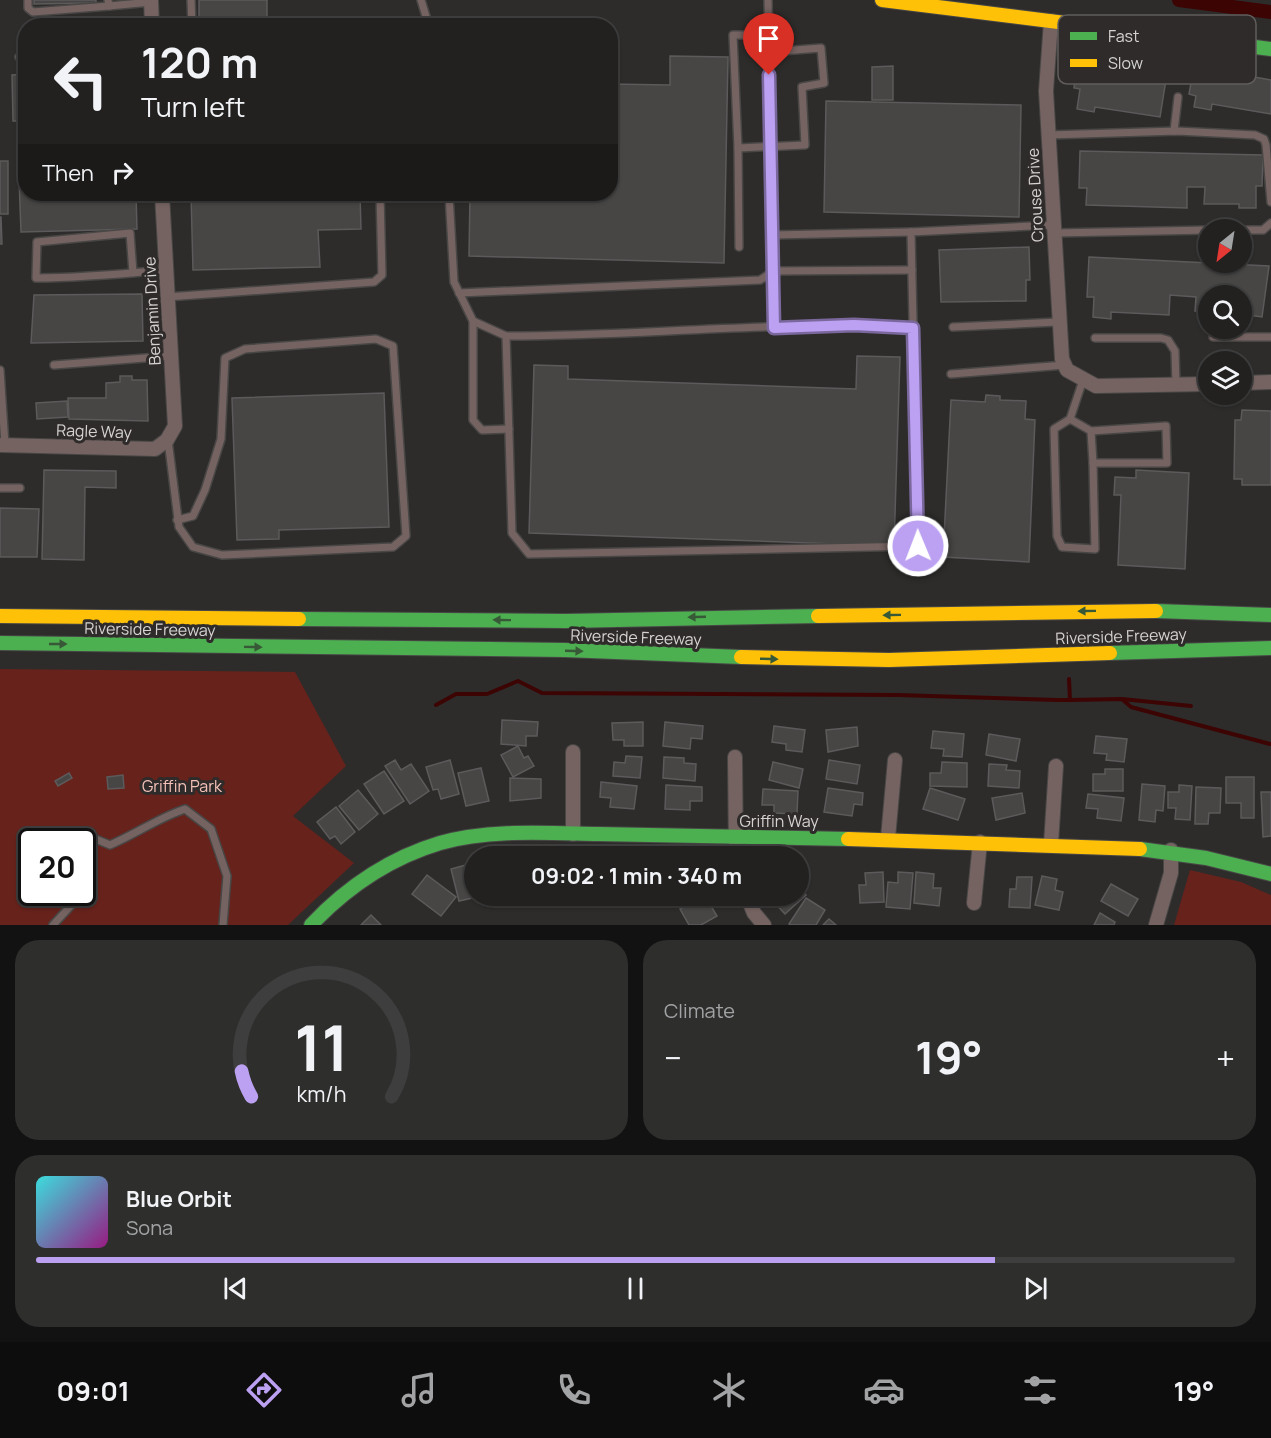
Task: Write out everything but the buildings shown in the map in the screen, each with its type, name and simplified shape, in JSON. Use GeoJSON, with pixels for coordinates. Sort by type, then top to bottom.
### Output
{"type":"FeatureCollection","features":[{"type":"Feature","properties":{"kind":"main road"},"geometry":{"type":"LineString","coordinates":[[882,0],[1058,22]]}},
{"type":"Feature","properties":{"kind":"main road"},"geometry":{"type":"LineString","coordinates":[[1256,47],[1271,49]]}},
{"type":"Feature","properties":{"kind":"main road"},"geometry":{"type":"LineString","coordinates":[[1109,610],[1271,602]]}},
{"type":"Feature","properties":{"kind":"main road","name":"Riverside Freeway"},"geometry":{"type":"LineString","coordinates":[[0,616],[566,621],[1109,610],[1271,615]]}},
{"type":"Feature","properties":{"kind":"main road","name":"Riverside Freeway"},"geometry":{"type":"LineString","coordinates":[[0,643],[565,651],[834,660],[1271,648]]}},
{"type":"Feature","properties":{"kind":"main road","name":"Griffin Way"},"geometry":{"type":"LineString","coordinates":[[311,925],[331,902],[376,872],[429,846],[478,835],[888,838],[1051,844],[1171,850],[1241,864],[1271,874]]}},
{"type":"Feature","properties":{"kind":"street"},"geometry":{"type":"LineString","coordinates":[[151,1],[152,18]]}},
{"type":"Feature","properties":{"kind":"street","name":"Crouse Drive"},"geometry":{"type":"LineString","coordinates":[[1051,21],[1046,91],[1058,322],[1062,359],[1065,365]]}},
{"type":"Feature","properties":{"kind":"street","name":"Benjamin Drive"},"geometry":{"type":"LineString","coordinates":[[162,201],[175,426],[168,440]]}},
{"type":"Feature","properties":{"kind":"street"},"geometry":{"type":"LineString","coordinates":[[1065,365],[1067,370],[1096,386],[1198,384]]}},
{"type":"Feature","properties":{"kind":"street"},"geometry":{"type":"LineString","coordinates":[[1252,383],[1271,382]]}},
{"type":"Feature","properties":{"kind":"street","name":"Ragle Way"},"geometry":{"type":"LineString","coordinates":[[3,445],[156,449],[168,440]]}},
{"type":"Feature","properties":{"kind":"street"},"geometry":{"type":"LineString","coordinates":[[573,752],[573,834]]}},
{"type":"Feature","properties":{"kind":"street"},"geometry":{"type":"LineString","coordinates":[[735,757],[735,846]]}},
{"type":"Feature","properties":{"kind":"street"},"geometry":{"type":"LineString","coordinates":[[888,838],[895,760]]}},
{"type":"Feature","properties":{"kind":"street"},"geometry":{"type":"LineString","coordinates":[[1051,844],[1056,766]]}},
{"type":"Feature","properties":{"kind":"street"},"geometry":{"type":"LineString","coordinates":[[974,903],[980,842]]}},
{"type":"Feature","properties":{"kind":"street"},"geometry":{"type":"LineString","coordinates":[[1156,925],[1171,873],[1171,850]]}},
{"type":"Feature","properties":{"kind":"street"},"geometry":{"type":"LineString","coordinates":[[751,906],[764,925]]}},
{"type":"Feature","properties":{"kind":"lane"},"geometry":{"type":"LineString","coordinates":[[28,0],[28,8],[33,12],[108,3],[151,1]]}},
{"type":"Feature","properties":{"kind":"lane"},"geometry":{"type":"LineString","coordinates":[[191,0],[192,18]]}},
{"type":"Feature","properties":{"kind":"lane"},"geometry":{"type":"LineString","coordinates":[[421,0],[427,18]]}},
{"type":"Feature","properties":{"kind":"lane"},"geometry":{"type":"LineString","coordinates":[[768,0],[774,328]]}},
{"type":"Feature","properties":{"kind":"lane"},"geometry":{"type":"LineString","coordinates":[[740,247],[733,34],[768,35]]}},
{"type":"Feature","properties":{"kind":"lane"},"geometry":{"type":"LineString","coordinates":[[738,148],[805,145],[802,87],[824,83],[821,48],[769,52]]}},
{"type":"Feature","properties":{"kind":"lane"},"geometry":{"type":"LineString","coordinates":[[1174,131],[1178,97]]}},
{"type":"Feature","properties":{"kind":"lane"},"geometry":{"type":"LineString","coordinates":[[1048,135],[1174,131],[1255,135],[1264,139],[1271,202]]}},
{"type":"Feature","properties":{"kind":"lane"},"geometry":{"type":"LineString","coordinates":[[167,297],[374,282],[382,275],[380,201]]}},
{"type":"Feature","properties":{"kind":"lane"},"geometry":{"type":"LineString","coordinates":[[449,201],[453,282],[472,321],[473,420],[482,430],[509,429]]}},
{"type":"Feature","properties":{"kind":"lane"},"geometry":{"type":"LineString","coordinates":[[1252,230],[1263,230],[1271,223]]}},
{"type":"Feature","properties":{"kind":"lane"},"geometry":{"type":"LineString","coordinates":[[772,235],[1054,229],[1198,230]]}},
{"type":"Feature","properties":{"kind":"lane"},"geometry":{"type":"LineString","coordinates":[[506,336],[512,533],[528,554],[918,546],[911,232]]}},
{"type":"Feature","properties":{"kind":"lane"},"geometry":{"type":"LineString","coordinates":[[133,273],[130,233],[37,242],[36,278],[77,278],[133,273],[166,270]]}},
{"type":"Feature","properties":{"kind":"lane"},"geometry":{"type":"LineString","coordinates":[[459,293],[760,280],[774,272],[912,270]]}},
{"type":"Feature","properties":{"kind":"lane"},"geometry":{"type":"LineString","coordinates":[[472,321],[506,336],[566,336],[854,325],[913,328]]}},
{"type":"Feature","properties":{"kind":"lane"},"geometry":{"type":"LineString","coordinates":[[953,327],[1058,322]]}},
{"type":"Feature","properties":{"kind":"lane"},"geometry":{"type":"LineString","coordinates":[[1252,337],[1271,337]]}},
{"type":"Feature","properties":{"kind":"lane"},"geometry":{"type":"LineString","coordinates":[[1095,338],[1161,338],[1168,340],[1175,351],[1176,384]]}},
{"type":"Feature","properties":{"kind":"lane"},"geometry":{"type":"LineString","coordinates":[[168,440],[177,520],[178,527],[193,547],[222,555],[393,547],[406,536],[393,346],[376,339],[245,349],[225,358],[221,439],[205,490],[193,516],[177,520]]}},
{"type":"Feature","properties":{"kind":"lane"},"geometry":{"type":"LineString","coordinates":[[54,365],[171,356]]}},
{"type":"Feature","properties":{"kind":"lane"},"geometry":{"type":"LineString","coordinates":[[951,374],[1065,365]]}},
{"type":"Feature","properties":{"kind":"lane"},"geometry":{"type":"LineString","coordinates":[[0,370],[3,445]]}},
{"type":"Feature","properties":{"kind":"lane"},"geometry":{"type":"LineString","coordinates":[[1083,380],[1070,419],[1054,429],[1057,536],[1062,547],[1095,549],[1091,431]]}},
{"type":"Feature","properties":{"kind":"lane"},"geometry":{"type":"LineString","coordinates":[[1070,419],[1091,431],[1166,426],[1167,463],[1093,463]]}},
{"type":"Feature","properties":{"kind":"lane"},"geometry":{"type":"LineString","coordinates":[[0,488],[20,488]]}},
{"type":"Feature","properties":{"kind":"lane"},"geometry":{"type":"LineString","coordinates":[[96,839],[110,845],[139,833],[164,816],[185,809],[211,829],[224,867],[226,876],[223,925]]}},
{"type":"Feature","properties":{"kind":"lane"},"geometry":{"type":"LineString","coordinates":[[53,925],[71,906]]}},
{"type":"Feature","properties":{"kind":"green space","name":"Griffin Park"},"geometry":{"type":"Polygon","coordinates":[[[0,669],[295,672],[346,766],[293,816],[354,863],[288,925],[0,925],[0,669]]]}},
{"type":"Feature","properties":{"kind":"green space"},"geometry":{"type":"Polygon","coordinates":[[[1190,870],[1241,882],[1271,895],[1271,925],[1174,925],[1190,870]]]}},
{"type":"Feature","properties":{"kind":"waterway"},"geometry":{"type":"LineString","coordinates":[[1179,0],[1271,12]]}},
{"type":"Feature","properties":{"kind":"waterway"},"geometry":{"type":"LineString","coordinates":[[436,705],[456,694],[487,694],[518,681],[542,693],[898,695],[1070,700],[1069,679]]}},
{"type":"Feature","properties":{"kind":"waterway"},"geometry":{"type":"LineString","coordinates":[[1122,699],[1191,706]]}},
{"type":"Feature","properties":{"kind":"waterway"},"geometry":{"type":"LineString","coordinates":[[1070,700],[1122,699],[1131,707],[1270,744]]}},
{"type":"Feature","properties":{"kind":"traffic: fast"},"geometry":{"type":"LineString","coordinates":[[1256,47],[1271,49]]}},
{"type":"Feature","properties":{"kind":"traffic: fast"},"geometry":{"type":"LineString","coordinates":[[1156,611],[1271,615]]}},
{"type":"Feature","properties":{"kind":"traffic: fast"},"geometry":{"type":"LineString","coordinates":[[299,619],[566,621],[818,616]]}},
{"type":"Feature","properties":{"kind":"traffic: fast"},"geometry":{"type":"LineString","coordinates":[[0,643],[565,650],[741,657]]}},
{"type":"Feature","properties":{"kind":"traffic: fast"},"geometry":{"type":"LineString","coordinates":[[1110,653],[1271,648]]}},
{"type":"Feature","properties":{"kind":"traffic: fast"},"geometry":{"type":"LineString","coordinates":[[311,925],[354,887],[386,866],[422,849],[459,839],[498,834],[539,833],[848,839]]}},
{"type":"Feature","properties":{"kind":"traffic: fast"},"geometry":{"type":"LineString","coordinates":[[1140,849],[1206,858],[1271,874]]}},
{"type":"Feature","properties":{"kind":"traffic: slow"},"geometry":{"type":"LineString","coordinates":[[882,0],[1058,22]]}},
{"type":"Feature","properties":{"kind":"traffic: slow"},"geometry":{"type":"LineString","coordinates":[[818,616],[1156,611]]}},
{"type":"Feature","properties":{"kind":"traffic: slow"},"geometry":{"type":"LineString","coordinates":[[0,616],[299,619]]}},
{"type":"Feature","properties":{"kind":"traffic: slow"},"geometry":{"type":"LineString","coordinates":[[741,657],[889,660],[1110,653]]}},
{"type":"Feature","properties":{"kind":"traffic: slow"},"geometry":{"type":"LineString","coordinates":[[848,839],[1140,849]]}},
{"type":"Feature","properties":{"kind":"route"},"geometry":{"type":"LineString","coordinates":[[769,75],[774,328],[854,325],[913,328],[918,546]]}}]}
